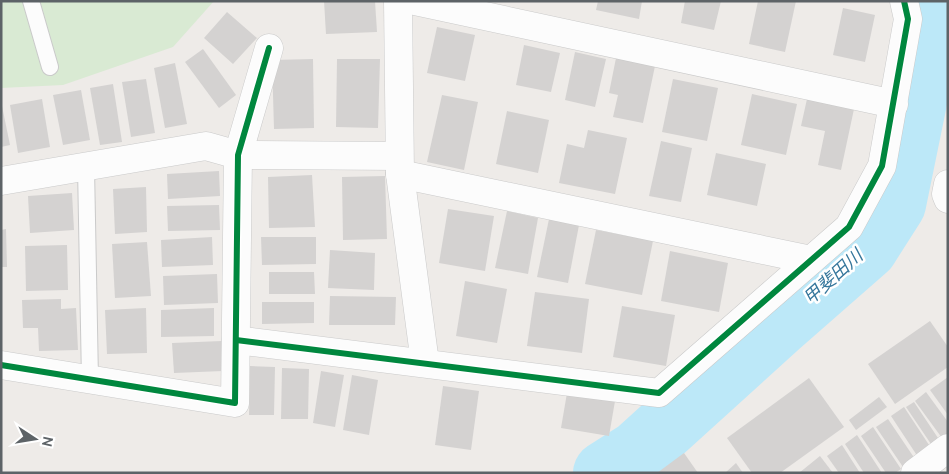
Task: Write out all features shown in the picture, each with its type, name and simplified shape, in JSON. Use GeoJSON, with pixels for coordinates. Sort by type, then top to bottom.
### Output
{"type":"FeatureCollection","features":[{"type":"Feature","properties":{"kind":"street"},"geometry":{"type":"LineString","coordinates":[[398,1],[400,165],[425,363]]}},
{"type":"Feature","properties":{"kind":"street"},"geometry":{"type":"LineString","coordinates":[[415,1],[894,104]]}},
{"type":"Feature","properties":{"kind":"street"},"geometry":{"type":"LineString","coordinates":[[236,340],[659,393],[849,227],[882,166],[908,19],[904,1]]}},
{"type":"Feature","properties":{"kind":"street"},"geometry":{"type":"LineString","coordinates":[[1,365],[235,403],[238,155],[269,48]]}},
{"type":"Feature","properties":{"kind":"street"},"geometry":{"type":"LineString","coordinates":[[1,181],[206,146],[238,155],[400,165],[811,260]]}},
{"type":"Feature","properties":{"kind":"street"},"geometry":{"type":"LineString","coordinates":[[948,184],[946,194],[948,199]]}},
{"type":"Feature","properties":{"kind":"street"},"geometry":{"type":"LineString","coordinates":[[915,473],[948,448]]}},
{"type":"Feature","properties":{"kind":"lane"},"geometry":{"type":"LineString","coordinates":[[32,1],[50,67]]}},
{"type":"Feature","properties":{"kind":"lane"},"geometry":{"type":"LineString","coordinates":[[86,167],[90,380]]}},
{"type":"Feature","properties":{"kind":"green space"},"geometry":{"type":"Polygon","coordinates":[[[1,1],[214,1],[173,47],[63,85],[1,88],[1,1]]]}},
{"type":"Feature","properties":{"kind":"building"},"geometry":{"type":"Polygon","coordinates":[[[324,1],[375,1],[377,32],[326,34],[324,1]]]}},
{"type":"Feature","properties":{"kind":"building"},"geometry":{"type":"Polygon","coordinates":[[[598,1],[642,1],[639,19],[596,10],[598,1]]]}},
{"type":"Feature","properties":{"kind":"building"},"geometry":{"type":"Polygon","coordinates":[[[685,1],[721,1],[714,30],[681,23],[685,1]]]}},
{"type":"Feature","properties":{"kind":"building"},"geometry":{"type":"Polygon","coordinates":[[[758,1],[796,1],[785,52],[749,44],[758,1]]]}},
{"type":"Feature","properties":{"kind":"building"},"geometry":{"type":"Polygon","coordinates":[[[843,8],[875,15],[865,62],[833,55],[843,8]]]}},
{"type":"Feature","properties":{"kind":"building"},"geometry":{"type":"Polygon","coordinates":[[[227,12],[257,38],[233,64],[204,38],[227,12]]]}},
{"type":"Feature","properties":{"kind":"building"},"geometry":{"type":"Polygon","coordinates":[[[437,27],[475,35],[465,81],[427,73],[437,27]]]}},
{"type":"Feature","properties":{"kind":"building"},"geometry":{"type":"Polygon","coordinates":[[[524,45],[560,53],[551,92],[516,85],[524,45]]]}},
{"type":"Feature","properties":{"kind":"building"},"geometry":{"type":"Polygon","coordinates":[[[203,49],[236,95],[219,108],[185,62],[203,49]]]}},
{"type":"Feature","properties":{"kind":"building"},"geometry":{"type":"Polygon","coordinates":[[[575,52],[606,59],[595,107],[565,100],[575,52]]]}},
{"type":"Feature","properties":{"kind":"building"},"geometry":{"type":"Polygon","coordinates":[[[616,58],[655,66],[643,123],[613,117],[618,95],[609,93],[616,58]]]}},
{"type":"Feature","properties":{"kind":"building"},"geometry":{"type":"Polygon","coordinates":[[[313,59],[314,128],[274,129],[272,60],[313,59]]]}},
{"type":"Feature","properties":{"kind":"building"},"geometry":{"type":"Polygon","coordinates":[[[337,59],[380,59],[378,128],[336,127],[337,59]]]}},
{"type":"Feature","properties":{"kind":"building"},"geometry":{"type":"Polygon","coordinates":[[[175,63],[187,124],[165,128],[154,68],[175,63]]]}},
{"type":"Feature","properties":{"kind":"building"},"geometry":{"type":"Polygon","coordinates":[[[146,79],[155,133],[131,137],[122,82],[146,79]]]}},
{"type":"Feature","properties":{"kind":"building"},"geometry":{"type":"Polygon","coordinates":[[[673,79],[718,88],[707,141],[662,132],[673,79]]]}},
{"type":"Feature","properties":{"kind":"building"},"geometry":{"type":"Polygon","coordinates":[[[113,84],[122,142],[100,145],[90,88],[113,84]]]}},
{"type":"Feature","properties":{"kind":"building"},"geometry":{"type":"Polygon","coordinates":[[[81,90],[90,140],[63,145],[53,95],[81,90]]]}},
{"type":"Feature","properties":{"kind":"building"},"geometry":{"type":"Polygon","coordinates":[[[752,94],[797,104],[786,155],[741,145],[752,94]]]}},
{"type":"Feature","properties":{"kind":"building"},"geometry":{"type":"Polygon","coordinates":[[[442,95],[478,102],[464,170],[427,162],[442,95]]]}},
{"type":"Feature","properties":{"kind":"building"},"geometry":{"type":"Polygon","coordinates":[[[42,99],[50,147],[18,153],[10,105],[42,99]]]}},
{"type":"Feature","properties":{"kind":"building"},"geometry":{"type":"Polygon","coordinates":[[[807,99],[854,109],[841,170],[818,165],[825,131],[801,126],[807,99]]]}},
{"type":"Feature","properties":{"kind":"building"},"geometry":{"type":"Polygon","coordinates":[[[1,106],[10,145],[1,147],[1,106]]]}},
{"type":"Feature","properties":{"kind":"building"},"geometry":{"type":"Polygon","coordinates":[[[507,111],[549,120],[538,173],[496,164],[507,111]]]}},
{"type":"Feature","properties":{"kind":"building"},"geometry":{"type":"Polygon","coordinates":[[[588,130],[627,138],[615,194],[559,183],[567,144],[584,148],[588,130]]]}},
{"type":"Feature","properties":{"kind":"building"},"geometry":{"type":"Polygon","coordinates":[[[661,141],[692,148],[681,202],[649,196],[661,141]]]}},
{"type":"Feature","properties":{"kind":"building"},"geometry":{"type":"Polygon","coordinates":[[[716,153],[766,164],[757,206],[707,195],[716,153]]]}},
{"type":"Feature","properties":{"kind":"building"},"geometry":{"type":"Polygon","coordinates":[[[219,171],[220,196],[168,199],[167,174],[219,171]]]}},
{"type":"Feature","properties":{"kind":"building"},"geometry":{"type":"Polygon","coordinates":[[[312,175],[315,227],[269,228],[268,177],[312,175]]]}},
{"type":"Feature","properties":{"kind":"building"},"geometry":{"type":"Polygon","coordinates":[[[385,176],[387,239],[343,240],[342,177],[385,176]]]}},
{"type":"Feature","properties":{"kind":"building"},"geometry":{"type":"Polygon","coordinates":[[[146,187],[147,232],[115,234],[113,189],[146,187]]]}},
{"type":"Feature","properties":{"kind":"building"},"geometry":{"type":"Polygon","coordinates":[[[72,193],[74,230],[30,233],[28,196],[72,193]]]}},
{"type":"Feature","properties":{"kind":"building"},"geometry":{"type":"Polygon","coordinates":[[[219,205],[220,230],[168,231],[167,206],[219,205]]]}},
{"type":"Feature","properties":{"kind":"building"},"geometry":{"type":"Polygon","coordinates":[[[448,209],[494,216],[485,271],[439,263],[448,209]]]}},
{"type":"Feature","properties":{"kind":"building"},"geometry":{"type":"Polygon","coordinates":[[[507,211],[538,218],[528,274],[495,268],[507,211]]]}},
{"type":"Feature","properties":{"kind":"building"},"geometry":{"type":"Polygon","coordinates":[[[549,219],[579,225],[568,283],[537,277],[549,219]]]}},
{"type":"Feature","properties":{"kind":"building"},"geometry":{"type":"Polygon","coordinates":[[[6,229],[7,267],[1,267],[1,230],[6,229]]]}},
{"type":"Feature","properties":{"kind":"building"},"geometry":{"type":"Polygon","coordinates":[[[596,230],[653,241],[642,295],[585,284],[596,230]]]}},
{"type":"Feature","properties":{"kind":"building"},"geometry":{"type":"Polygon","coordinates":[[[212,237],[213,265],[162,267],[161,240],[212,237]]]}},
{"type":"Feature","properties":{"kind":"building"},"geometry":{"type":"Polygon","coordinates":[[[261,237],[316,237],[316,264],[262,265],[261,237]]]}},
{"type":"Feature","properties":{"kind":"building"},"geometry":{"type":"Polygon","coordinates":[[[147,242],[151,296],[115,298],[112,244],[147,242]]]}},
{"type":"Feature","properties":{"kind":"building"},"geometry":{"type":"Polygon","coordinates":[[[67,245],[68,290],[26,291],[25,246],[67,245]]]}},
{"type":"Feature","properties":{"kind":"building"},"geometry":{"type":"Polygon","coordinates":[[[330,250],[375,253],[374,290],[328,288],[330,250]]]}},
{"type":"Feature","properties":{"kind":"building"},"geometry":{"type":"Polygon","coordinates":[[[670,251],[728,263],[719,312],[661,301],[670,251]]]}},
{"type":"Feature","properties":{"kind":"building"},"geometry":{"type":"Polygon","coordinates":[[[269,272],[314,272],[315,294],[269,294],[269,272]]]}},
{"type":"Feature","properties":{"kind":"building"},"geometry":{"type":"Polygon","coordinates":[[[217,274],[218,303],[164,305],[163,276],[217,274]]]}},
{"type":"Feature","properties":{"kind":"building"},"geometry":{"type":"Polygon","coordinates":[[[465,281],[507,289],[497,343],[456,336],[465,281]]]}},
{"type":"Feature","properties":{"kind":"building"},"geometry":{"type":"Polygon","coordinates":[[[535,292],[589,299],[582,353],[527,346],[535,292]]]}},
{"type":"Feature","properties":{"kind":"building"},"geometry":{"type":"Polygon","coordinates":[[[330,296],[396,297],[395,325],[329,325],[330,296]]]}},
{"type":"Feature","properties":{"kind":"building"},"geometry":{"type":"Polygon","coordinates":[[[61,299],[61,309],[76,308],[78,350],[39,351],[38,328],[23,328],[22,300],[61,299]]]}},
{"type":"Feature","properties":{"kind":"building"},"geometry":{"type":"Polygon","coordinates":[[[262,302],[314,302],[314,323],[262,324],[262,302]]]}},
{"type":"Feature","properties":{"kind":"building"},"geometry":{"type":"Polygon","coordinates":[[[622,306],[675,315],[666,366],[613,357],[622,306]]]}},
{"type":"Feature","properties":{"kind":"building"},"geometry":{"type":"Polygon","coordinates":[[[146,308],[147,353],[107,354],[105,310],[146,308]]]}},
{"type":"Feature","properties":{"kind":"building"},"geometry":{"type":"Polygon","coordinates":[[[214,308],[214,336],[161,337],[161,310],[214,308]]]}},
{"type":"Feature","properties":{"kind":"building"},"geometry":{"type":"Polygon","coordinates":[[[930,321],[948,347],[948,367],[895,404],[868,364],[930,321]]]}},
{"type":"Feature","properties":{"kind":"building"},"geometry":{"type":"Polygon","coordinates":[[[222,341],[223,371],[174,373],[172,343],[222,341]]]}},
{"type":"Feature","properties":{"kind":"building"},"geometry":{"type":"Polygon","coordinates":[[[250,366],[275,367],[274,415],[249,415],[250,366]]]}},
{"type":"Feature","properties":{"kind":"building"},"geometry":{"type":"Polygon","coordinates":[[[282,368],[309,369],[308,419],[281,419],[282,368]]]}},
{"type":"Feature","properties":{"kind":"building"},"geometry":{"type":"Polygon","coordinates":[[[321,371],[344,375],[335,427],[313,423],[321,371]]]}},
{"type":"Feature","properties":{"kind":"building"},"geometry":{"type":"Polygon","coordinates":[[[352,375],[378,380],[369,435],[343,430],[352,375]]]}},
{"type":"Feature","properties":{"kind":"building"},"geometry":{"type":"Polygon","coordinates":[[[948,377],[948,415],[930,390],[948,377]]]}},
{"type":"Feature","properties":{"kind":"building"},"geometry":{"type":"Polygon","coordinates":[[[809,378],[844,427],[780,473],[752,473],[727,438],[809,378]]]}},
{"type":"Feature","properties":{"kind":"building"},"geometry":{"type":"Polygon","coordinates":[[[443,386],[479,391],[471,450],[435,445],[443,386]]]}},
{"type":"Feature","properties":{"kind":"building"},"geometry":{"type":"Polygon","coordinates":[[[926,392],[948,422],[948,434],[942,438],[915,401],[926,392]]]}},
{"type":"Feature","properties":{"kind":"building"},"geometry":{"type":"Polygon","coordinates":[[[567,393],[615,401],[609,436],[561,428],[567,393]]]}},
{"type":"Feature","properties":{"kind":"building"},"geometry":{"type":"Polygon","coordinates":[[[879,397],[887,407],[856,430],[849,420],[879,397]]]}},
{"type":"Feature","properties":{"kind":"building"},"geometry":{"type":"Polygon","coordinates":[[[914,402],[940,441],[933,447],[906,407],[914,402]]]}},
{"type":"Feature","properties":{"kind":"building"},"geometry":{"type":"Polygon","coordinates":[[[904,407],[931,448],[918,457],[891,416],[904,407]]]}},
{"type":"Feature","properties":{"kind":"building"},"geometry":{"type":"Polygon","coordinates":[[[888,419],[915,459],[903,467],[876,427],[888,419]]]}},
{"type":"Feature","properties":{"kind":"building"},"geometry":{"type":"Polygon","coordinates":[[[873,427],[901,469],[895,473],[886,473],[861,436],[873,427]]]}},
{"type":"Feature","properties":{"kind":"building"},"geometry":{"type":"Polygon","coordinates":[[[857,435],[882,473],[864,473],[845,444],[857,435]]]}},
{"type":"Feature","properties":{"kind":"building"},"geometry":{"type":"Polygon","coordinates":[[[842,445],[860,473],[839,473],[827,456],[842,445]]]}},
{"type":"Feature","properties":{"kind":"building"},"geometry":{"type":"Polygon","coordinates":[[[684,453],[698,473],[657,473],[684,453]]]}},
{"type":"Feature","properties":{"kind":"building"},"geometry":{"type":"Polygon","coordinates":[[[820,456],[833,473],[799,473],[820,456]]]}},
{"type":"Feature","properties":{"kind":"building"},"geometry":{"type":"Polygon","coordinates":[[[736,463],[743,473],[725,473],[736,463]]]}},
{"type":"Feature","properties":{"kind":"waterway","name":"甲斐田川"},"geometry":{"type":"LineString","coordinates":[[605,473],[638,452],[866,248],[894,204],[927,43],[925,1]]}},
{"type":"Feature","properties":{"kind":"cycle path"},"geometry":{"type":"LineString","coordinates":[[236,340],[659,393],[849,227],[882,166],[908,19],[904,1]]}},
{"type":"Feature","properties":{"kind":"cycle path"},"geometry":{"type":"LineString","coordinates":[[1,365],[235,403],[238,155],[269,48]]}}]}
